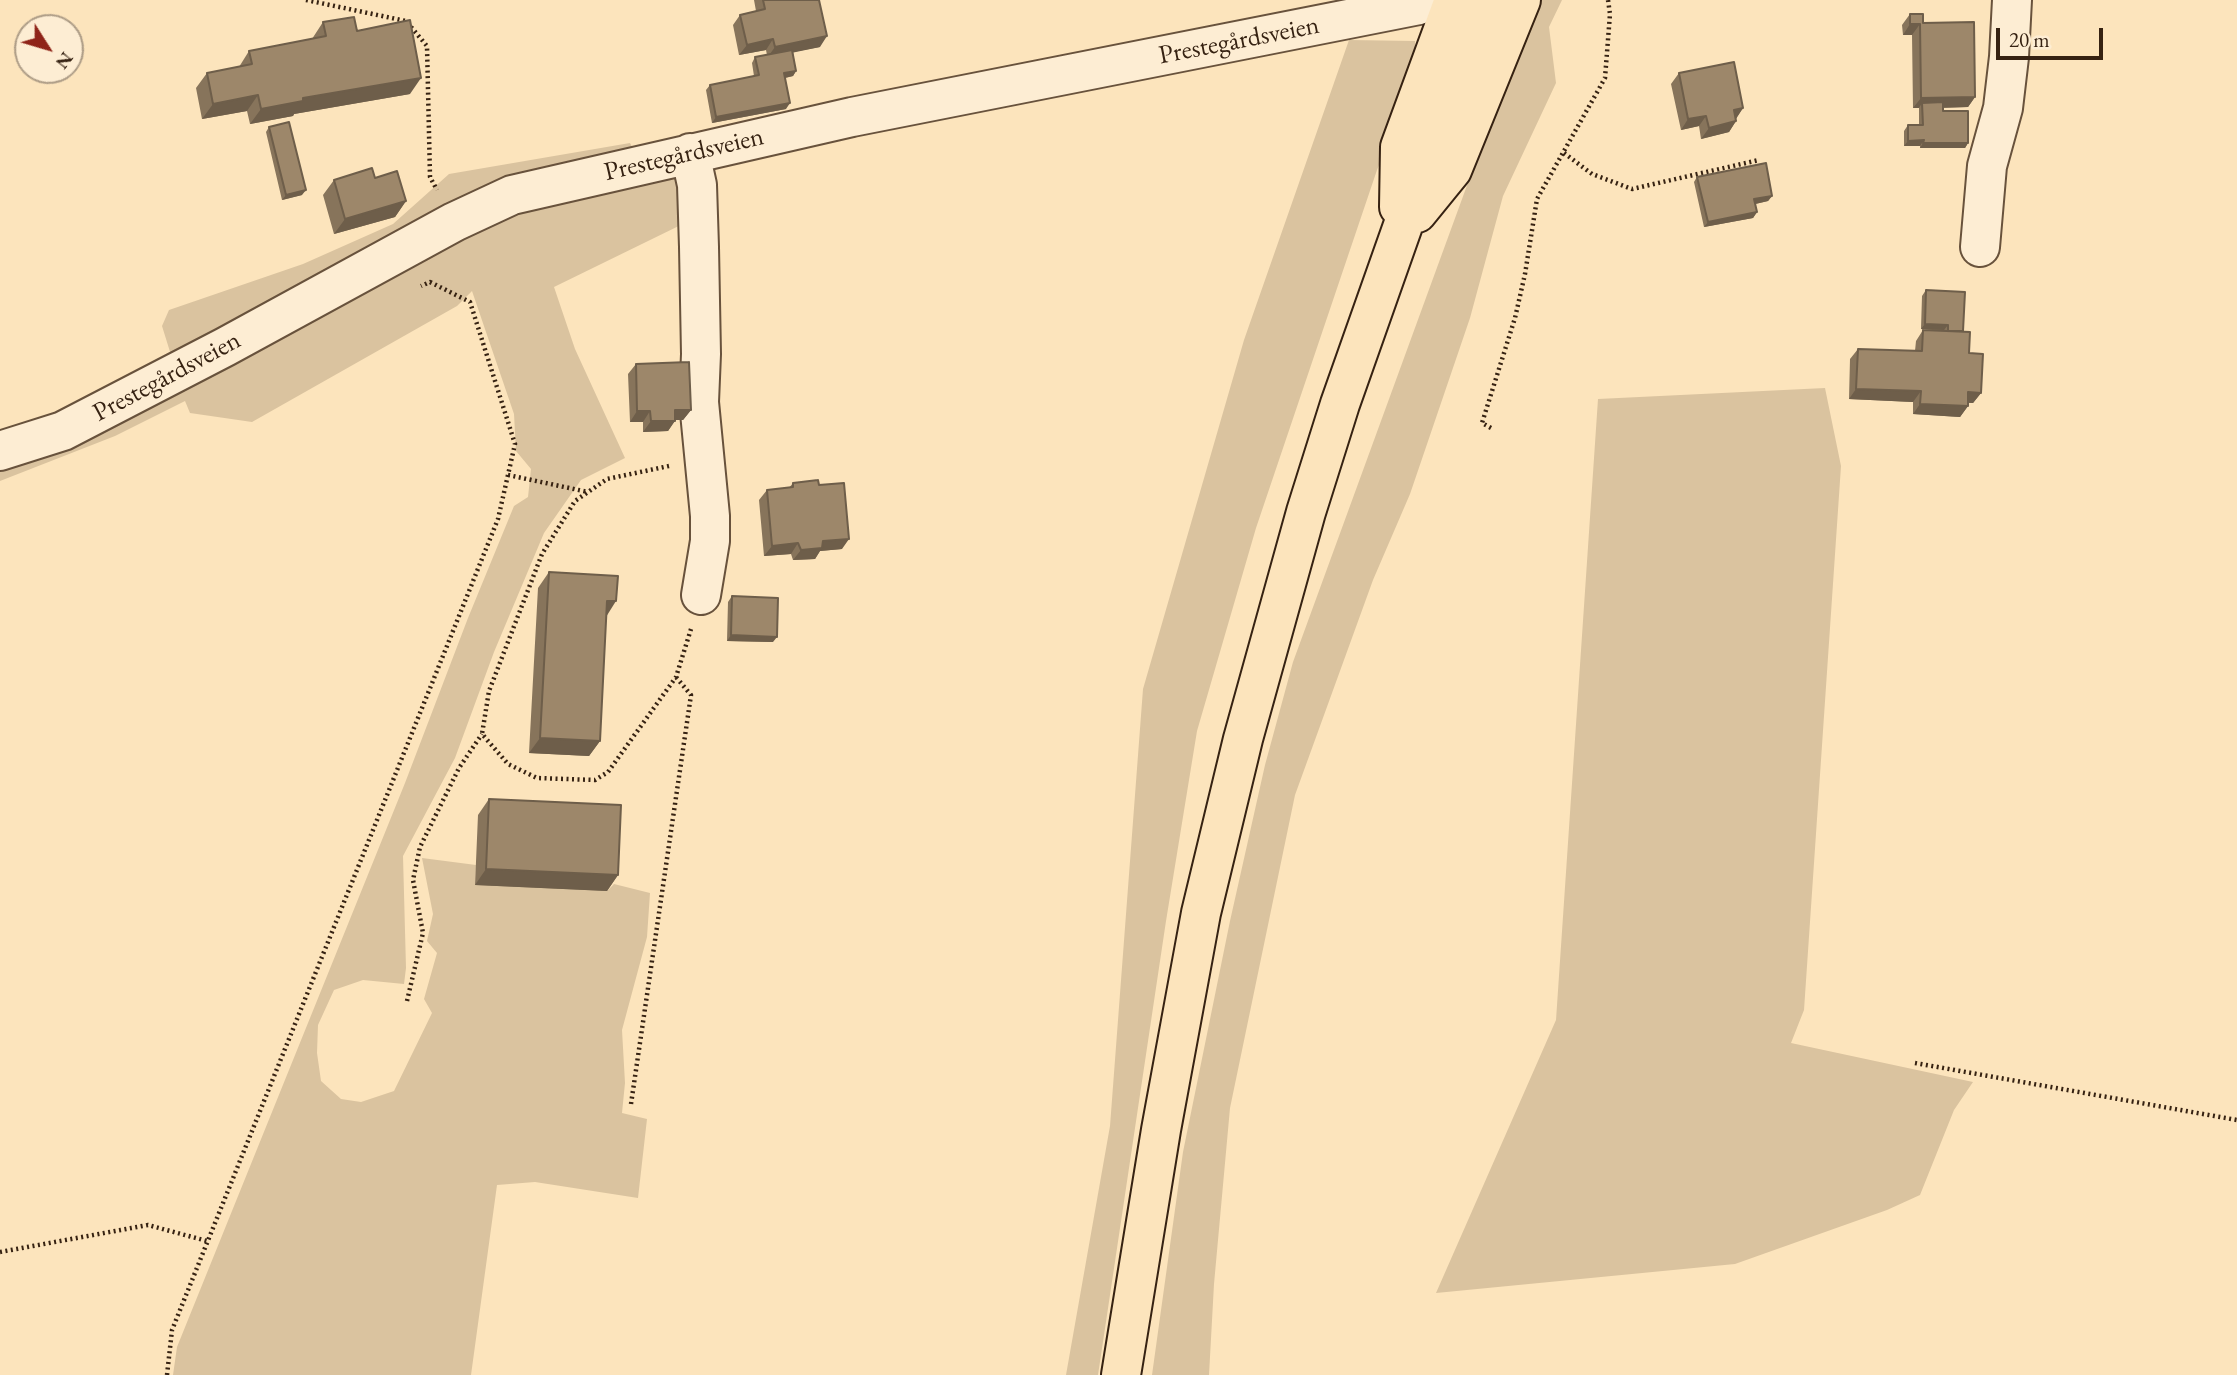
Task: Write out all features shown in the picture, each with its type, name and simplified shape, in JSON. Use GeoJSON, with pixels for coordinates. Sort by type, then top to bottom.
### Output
{"type":"FeatureCollection","features":[{"type":"Feature","properties":{"kind":"main road"},"geometry":{"type":"LineString","coordinates":[[1121,1375],[1161,1130],[1201,913],[1242,739],[1340,404],[1436,132],[1490,0]]}},
{"type":"Feature","properties":{"kind":"main road"},"geometry":{"type":"LineString","coordinates":[[1398,237],[1452,170],[1521,0]]}},
{"type":"Feature","properties":{"kind":"main road"},"geometry":{"type":"LineString","coordinates":[[1398,237],[1400,146],[1437,3]]}},
{"type":"Feature","properties":{"kind":"street"},"geometry":{"type":"LineString","coordinates":[[1980,247],[1987,166],[2003,108],[2012,0]]}},
{"type":"Feature","properties":{"kind":"street","name":"Prestegårdsveien"},"geometry":{"type":"LineString","coordinates":[[0,451],[64,431],[454,222],[512,195],[852,117],[1437,3]]}},
{"type":"Feature","properties":{"kind":"street"},"geometry":{"type":"LineString","coordinates":[[690,153],[697,185],[701,355],[699,402],[710,516],[710,541],[701,595]]}},
{"type":"Feature","properties":{"kind":"path"},"geometry":{"type":"LineString","coordinates":[[306,0],[406,21],[427,46],[430,177],[454,222]]}},
{"type":"Feature","properties":{"kind":"path"},"geometry":{"type":"LineString","coordinates":[[1490,428],[1482,423],[1515,318],[1537,199],[1605,78],[1610,14],[1608,0]]}},
{"type":"Feature","properties":{"kind":"path"},"geometry":{"type":"LineString","coordinates":[[1564,153],[1592,174],[1632,189],[1759,160]]}},
{"type":"Feature","properties":{"kind":"path"},"geometry":{"type":"LineString","coordinates":[[167,1375],[172,1330],[498,519],[515,444],[470,302],[429,282],[417,288]]}},
{"type":"Feature","properties":{"kind":"path"},"geometry":{"type":"LineString","coordinates":[[407,1001],[423,933],[413,880],[420,847],[459,768],[482,734],[489,691],[542,554],[575,501],[607,479],[658,467],[705,463]]}},
{"type":"Feature","properties":{"kind":"path"},"geometry":{"type":"LineString","coordinates":[[508,475],[588,492]]}},
{"type":"Feature","properties":{"kind":"path"},"geometry":{"type":"LineString","coordinates":[[482,734],[508,764],[537,778],[595,780],[608,772],[676,677],[701,595]]}},
{"type":"Feature","properties":{"kind":"path"},"geometry":{"type":"LineString","coordinates":[[631,1104],[691,695],[676,677]]}},
{"type":"Feature","properties":{"kind":"path"},"geometry":{"type":"LineString","coordinates":[[1915,1063],[2237,1120]]}},
{"type":"Feature","properties":{"kind":"path"},"geometry":{"type":"LineString","coordinates":[[0,1252],[148,1225],[207,1241]]}},
{"type":"Feature","properties":{"kind":"shaded area"},"geometry":{"type":"Polygon","coordinates":[[[1540,0],[1562,0],[1549,27],[1556,83],[1503,196],[1470,318],[1410,494],[1373,580],[1295,795],[1230,1108],[1214,1284],[1209,1375],[1152,1375],[1183,1152],[1265,765],[1293,662],[1500,95],[1540,0]]]}},
{"type":"Feature","properties":{"kind":"shaded area"},"geometry":{"type":"Polygon","coordinates":[[[1349,40],[1415,41],[1416,73],[1377,170],[1256,528],[1197,731],[1098,1375],[1066,1375],[1110,1126],[1143,689],[1244,340],[1349,40]]]}},
{"type":"Feature","properties":{"kind":"shaded area"},"geometry":{"type":"Polygon","coordinates":[[[630,143],[648,178],[686,169],[691,220],[554,287],[575,349],[625,458],[581,480],[544,533],[494,652],[455,758],[403,856],[406,968],[404,984],[363,980],[334,990],[318,1025],[317,1053],[321,1081],[341,1099],[361,1102],[394,1091],[432,1013],[424,999],[437,953],[427,941],[433,914],[422,858],[476,865],[475,885],[607,891],[614,884],[650,893],[647,937],[622,1030],[625,1083],[622,1113],[647,1119],[638,1198],[535,1182],[497,1185],[471,1375],[173,1375],[177,1347],[405,783],[468,618],[514,506],[528,497],[531,469],[516,451],[514,414],[472,291],[457,306],[252,422],[190,413],[185,401],[115,436],[0,481],[0,466],[180,384],[162,326],[169,310],[303,264],[393,224],[449,174],[630,143]]]}},
{"type":"Feature","properties":{"kind":"shaded area"},"geometry":{"type":"Polygon","coordinates":[[[1825,388],[1841,466],[1804,1010],[1791,1043],[1973,1082],[1954,1110],[1920,1195],[1887,1210],[1735,1264],[1436,1293],[1556,1020],[1598,399],[1825,388]]]}},
{"type":"Feature","properties":{"kind":"building"},"geometry":{"type":"Polygon","coordinates":[[[763,0],[819,0],[827,36],[775,47],[773,39],[747,45],[740,15],[765,9],[763,0]]]}},
{"type":"Feature","properties":{"kind":"building"},"geometry":{"type":"Polygon","coordinates":[[[1910,14],[1923,14],[1923,23],[1974,22],[1975,97],[1921,98],[1920,24],[1910,24],[1910,14]]]}},
{"type":"Feature","properties":{"kind":"building"},"geometry":{"type":"Polygon","coordinates":[[[354,17],[357,31],[410,20],[421,78],[303,98],[303,101],[261,109],[258,95],[213,104],[207,73],[252,64],[249,51],[326,36],[323,22],[354,17]]]}},
{"type":"Feature","properties":{"kind":"building"},"geometry":{"type":"Polygon","coordinates":[[[792,50],[796,71],[784,73],[790,103],[716,117],[710,85],[759,75],[755,57],[792,50]]]}},
{"type":"Feature","properties":{"kind":"building"},"geometry":{"type":"Polygon","coordinates":[[[1734,62],[1743,108],[1734,110],[1736,121],[1709,128],[1706,116],[1688,119],[1679,73],[1734,62]]]}},
{"type":"Feature","properties":{"kind":"building"},"geometry":{"type":"Polygon","coordinates":[[[1943,102],[1943,111],[1968,111],[1968,143],[1908,141],[1908,125],[1923,125],[1922,103],[1943,102]]]}},
{"type":"Feature","properties":{"kind":"building"},"geometry":{"type":"Polygon","coordinates":[[[289,122],[306,190],[286,195],[269,127],[289,122]]]}},
{"type":"Feature","properties":{"kind":"building"},"geometry":{"type":"Polygon","coordinates":[[[1766,163],[1772,196],[1754,199],[1757,212],[1708,222],[1697,177],[1766,163]]]}},
{"type":"Feature","properties":{"kind":"building"},"geometry":{"type":"Polygon","coordinates":[[[372,168],[375,178],[397,171],[406,201],[345,219],[334,180],[372,168]]]}},
{"type":"Feature","properties":{"kind":"building"},"geometry":{"type":"Polygon","coordinates":[[[1926,290],[1965,292],[1963,331],[1948,331],[1948,325],[1925,324],[1926,290]]]}},
{"type":"Feature","properties":{"kind":"building"},"geometry":{"type":"Polygon","coordinates":[[[1923,330],[1970,332],[1969,353],[1983,354],[1981,393],[1968,392],[1968,406],[1920,404],[1921,391],[1856,389],[1858,349],[1922,351],[1923,330]]]}},
{"type":"Feature","properties":{"kind":"building"},"geometry":{"type":"Polygon","coordinates":[[[689,362],[691,410],[675,410],[675,421],[651,421],[650,411],[637,411],[636,364],[689,362]]]}},
{"type":"Feature","properties":{"kind":"building"},"geometry":{"type":"Polygon","coordinates":[[[818,480],[819,485],[844,483],[849,539],[823,541],[822,548],[801,550],[798,543],[772,546],[767,490],[818,480]]]}},
{"type":"Feature","properties":{"kind":"building"},"geometry":{"type":"Polygon","coordinates":[[[549,572],[618,576],[616,601],[607,601],[600,741],[540,738],[549,572]]]}},
{"type":"Feature","properties":{"kind":"building"},"geometry":{"type":"Polygon","coordinates":[[[732,596],[778,598],[777,637],[731,635],[732,596]]]}},
{"type":"Feature","properties":{"kind":"building"},"geometry":{"type":"Polygon","coordinates":[[[489,799],[621,805],[618,875],[486,869],[489,799]]]}}]}
